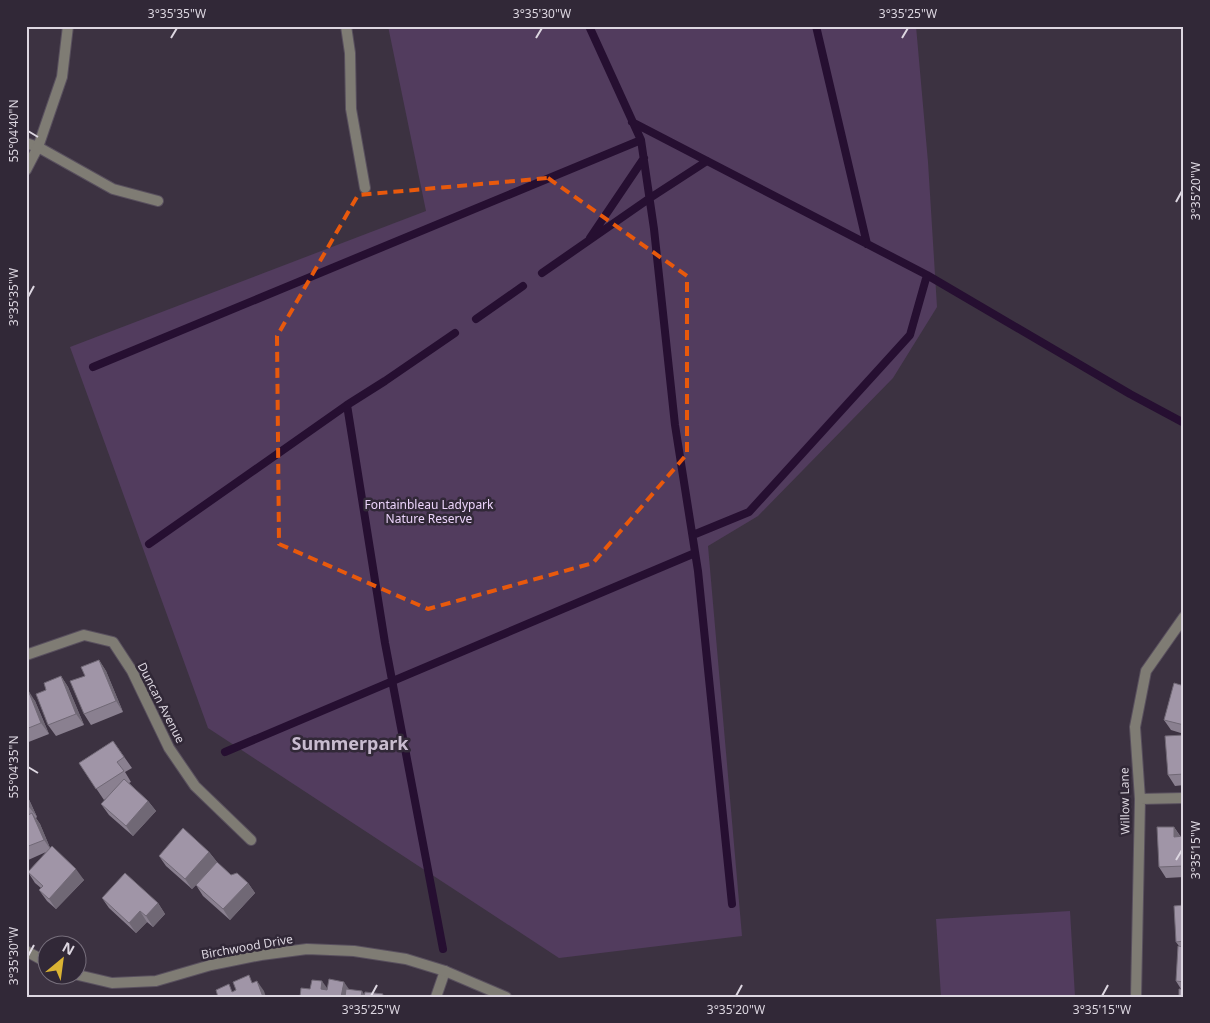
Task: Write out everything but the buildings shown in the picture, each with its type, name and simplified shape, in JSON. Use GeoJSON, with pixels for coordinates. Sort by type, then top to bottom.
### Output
{"type":"FeatureCollection","features":[{"type":"Feature","properties":{"kind":"street"},"geometry":{"type":"LineString","coordinates":[[26,170],[38,148],[62,77],[68,26]]}},
{"type":"Feature","properties":{"kind":"street"},"geometry":{"type":"LineString","coordinates":[[346,26],[350,54],[351,109],[365,188]]}},
{"type":"Feature","properties":{"kind":"street"},"geometry":{"type":"LineString","coordinates":[[26,143],[113,189],[158,201]]}},
{"type":"Feature","properties":{"kind":"street","name":"Willow Lane"},"geometry":{"type":"LineString","coordinates":[[1136,997],[1140,799],[1135,728],[1146,671],[1184,617]]}},
{"type":"Feature","properties":{"kind":"street","name":"Duncan Avenue"},"geometry":{"type":"LineString","coordinates":[[26,654],[84,635],[113,642],[132,671],[169,748],[195,786],[251,840]]}},
{"type":"Feature","properties":{"kind":"street"},"geometry":{"type":"LineString","coordinates":[[1140,799],[1184,798]]}},
{"type":"Feature","properties":{"kind":"street","name":"Birchwood Drive"},"geometry":{"type":"LineString","coordinates":[[88,978],[112,983],[156,981],[211,965],[261,955],[307,950],[354,951],[406,959],[445,971],[506,997]]}},
{"type":"Feature","properties":{"kind":"street"},"geometry":{"type":"LineString","coordinates":[[26,952],[38,958]]}},
{"type":"Feature","properties":{"kind":"street"},"geometry":{"type":"LineString","coordinates":[[436,997],[445,971]]}},
{"type":"Feature","properties":{"kind":"highlighted area"},"geometry":{"type":"Polygon","coordinates":[[[548,178],[687,276],[687,454],[593,563],[428,609],[279,544],[277,336],[358,195],[548,178]]]}},
{"type":"Feature","properties":{"kind":"green space","name":"Fontainbleau Ladypark Nature Reserve"},"geometry":{"type":"Polygon","coordinates":[[[388,26],[916,26],[928,162],[937,307],[893,378],[758,516],[708,546],[742,936],[559,958],[208,728],[70,347],[426,211],[388,26]]]}},
{"type":"Feature","properties":{"kind":"green space"},"geometry":{"type":"Polygon","coordinates":[[[1070,911],[1075,997],[941,997],[936,919],[1070,911]]]}},
{"type":"Feature","properties":{"kind":"waterway"},"geometry":{"type":"LineString","coordinates":[[589,26],[641,140],[654,229],[675,425],[698,571],[732,904]]}},
{"type":"Feature","properties":{"kind":"waterway"},"geometry":{"type":"LineString","coordinates":[[816,26],[867,244]]}},
{"type":"Feature","properties":{"kind":"waterway"},"geometry":{"type":"LineString","coordinates":[[632,122],[927,275],[1130,394],[1184,423]]}},
{"type":"Feature","properties":{"kind":"waterway"},"geometry":{"type":"LineString","coordinates":[[93,367],[641,140]]}},
{"type":"Feature","properties":{"kind":"waterway"},"geometry":{"type":"LineString","coordinates":[[590,238],[644,158]]}},
{"type":"Feature","properties":{"kind":"waterway"},"geometry":{"type":"LineString","coordinates":[[542,273],[707,161]]}},
{"type":"Feature","properties":{"kind":"waterway"},"geometry":{"type":"LineString","coordinates":[[693,535],[749,512],[910,335],[927,275]]}},
{"type":"Feature","properties":{"kind":"waterway"},"geometry":{"type":"LineString","coordinates":[[476,319],[523,286]]}},
{"type":"Feature","properties":{"kind":"waterway"},"geometry":{"type":"LineString","coordinates":[[149,544],[347,405],[455,333]]}},
{"type":"Feature","properties":{"kind":"waterway"},"geometry":{"type":"LineString","coordinates":[[347,405],[385,643],[443,949]]}},
{"type":"Feature","properties":{"kind":"waterway"},"geometry":{"type":"LineString","coordinates":[[225,752],[695,553]]}},
{"type":"Feature","properties":{"kind":"district","name":"Summerpark"},"geometry":{"type":"Point","coordinates":[350,744]}}]}
